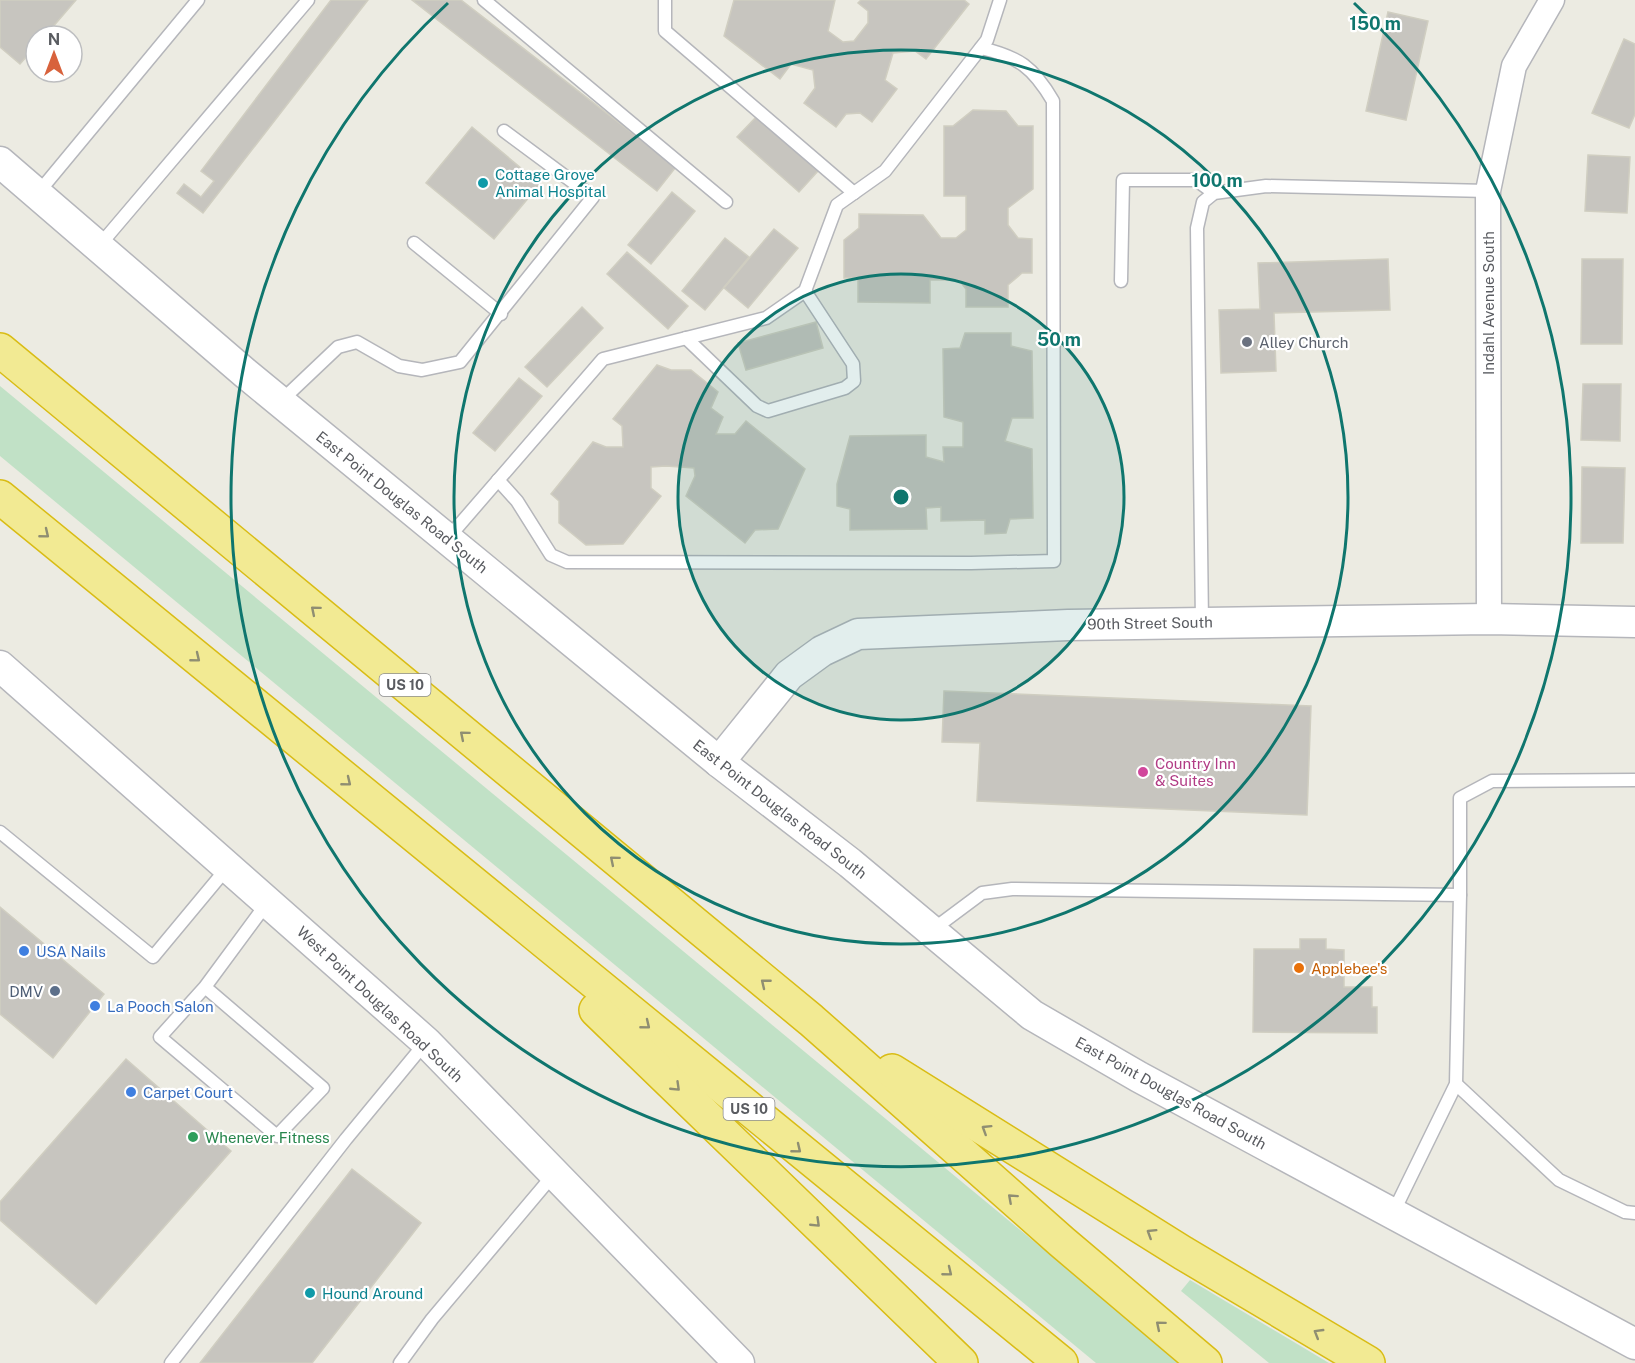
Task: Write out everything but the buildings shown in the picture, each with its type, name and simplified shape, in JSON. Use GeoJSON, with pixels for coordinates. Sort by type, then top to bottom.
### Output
{"type":"FeatureCollection","features":[{"type":"Feature","properties":{"kind":"highway","name":"US 10"},"geometry":{"type":"LineString","coordinates":[[0,350],[811,1020],[1062,1242],[1205,1363]]}},
{"type":"Feature","properties":{"kind":"highway","name":"US 10"},"geometry":{"type":"LineString","coordinates":[[0,497],[1061,1363]]}},
{"type":"Feature","properties":{"kind":"highway"},"geometry":{"type":"LineString","coordinates":[[438,856],[961,1363]]}},
{"type":"Feature","properties":{"kind":"highway"},"geometry":{"type":"LineString","coordinates":[[811,1020],[1163,1240],[1368,1363]]}},
{"type":"Feature","properties":{"kind":"street","name":"Indahl Avenue South"},"geometry":{"type":"LineString","coordinates":[[1489,619],[1488,191],[1514,66],[1552,0]]}},
{"type":"Feature","properties":{"kind":"street","name":"East Point Douglas Road South"},"geometry":{"type":"LineString","coordinates":[[0,162],[280,402],[719,762],[850,863],[1032,1015],[1139,1077],[1635,1344]]}},
{"type":"Feature","properties":{"kind":"street","name":"90th Street South"},"geometry":{"type":"LineString","coordinates":[[719,762],[789,675],[822,651],[858,634],[1202,622],[1489,619],[1635,622]]}},
{"type":"Feature","properties":{"kind":"street","name":"West Point Douglas Road South"},"geometry":{"type":"LineString","coordinates":[[0,666],[426,1042],[739,1363]]}},
{"type":"Feature","properties":{"kind":"lane"},"geometry":{"type":"LineString","coordinates":[[37,194],[198,0]]}},
{"type":"Feature","properties":{"kind":"lane"},"geometry":{"type":"LineString","coordinates":[[99,247],[308,0]]}},
{"type":"Feature","properties":{"kind":"lane"},"geometry":{"type":"LineString","coordinates":[[484,0],[726,202]]}},
{"type":"Feature","properties":{"kind":"lane"},"geometry":{"type":"LineString","coordinates":[[665,0],[665,31],[854,193]]}},
{"type":"Feature","properties":{"kind":"lane"},"geometry":{"type":"LineString","coordinates":[[447,539],[603,359],[766,318],[805,291],[837,206],[885,171],[987,40],[1000,0]]}},
{"type":"Feature","properties":{"kind":"lane"},"geometry":{"type":"LineString","coordinates":[[498,480],[517,501],[551,555],[567,562],[971,564],[1054,561],[1053,101],[1038,76],[1008,54],[981,48]]}},
{"type":"Feature","properties":{"kind":"lane"},"geometry":{"type":"LineString","coordinates":[[280,402],[338,347],[357,342],[399,366],[422,370],[460,362],[501,314],[593,196],[504,131]]}},
{"type":"Feature","properties":{"kind":"lane"},"geometry":{"type":"LineString","coordinates":[[1121,281],[1124,180],[1196,180],[1214,193]]}},
{"type":"Feature","properties":{"kind":"lane"},"geometry":{"type":"LineString","coordinates":[[1202,622],[1197,228],[1203,202],[1214,193],[1266,186],[1488,191]]}},
{"type":"Feature","properties":{"kind":"lane"},"geometry":{"type":"LineString","coordinates":[[414,243],[501,314]]}},
{"type":"Feature","properties":{"kind":"lane"},"geometry":{"type":"LineString","coordinates":[[686,338],[757,406],[768,411],[845,388],[854,381],[853,364],[805,291]]}},
{"type":"Feature","properties":{"kind":"lane"},"geometry":{"type":"LineString","coordinates":[[1393,1214],[1456,1084],[1460,798],[1492,781],[1635,780]]}},
{"type":"Feature","properties":{"kind":"lane"},"geometry":{"type":"LineString","coordinates":[[0,832],[153,957],[228,867]]}},
{"type":"Feature","properties":{"kind":"lane"},"geometry":{"type":"LineString","coordinates":[[930,932],[982,893],[1012,889],[1460,895]]}},
{"type":"Feature","properties":{"kind":"lane"},"geometry":{"type":"LineString","coordinates":[[204,987],[322,1088],[277,1136],[160,1037],[204,987],[267,902]]}},
{"type":"Feature","properties":{"kind":"lane"},"geometry":{"type":"LineString","coordinates":[[171,1363],[346,1138],[426,1042]]}},
{"type":"Feature","properties":{"kind":"lane"},"geometry":{"type":"LineString","coordinates":[[1456,1084],[1558,1180],[1625,1212],[1635,1214]]}},
{"type":"Feature","properties":{"kind":"lane"},"geometry":{"type":"LineString","coordinates":[[400,1363],[432,1319],[555,1173]]}},
{"type":"Feature","properties":{"kind":"green space"},"geometry":{"type":"Polygon","coordinates":[[[0,386],[1181,1363],[1096,1363],[0,456],[0,386]]]}},
{"type":"Feature","properties":{"kind":"green space"},"geometry":{"type":"Polygon","coordinates":[[[1190,1280],[1329,1363],[1269,1363],[1181,1291],[1190,1280]]]}},
{"type":"Feature","properties":{"kind":"place","name":"Cottage Grove Animal Hospital"},"geometry":{"type":"Point","coordinates":[483,183]}},
{"type":"Feature","properties":{"kind":"place","name":"Alley Church"},"geometry":{"type":"Point","coordinates":[1247,342]}},
{"type":"Feature","properties":{"kind":"place","name":"Country Inn & Suites"},"geometry":{"type":"Point","coordinates":[1143,772]}},
{"type":"Feature","properties":{"kind":"place","name":"USA Nails"},"geometry":{"type":"Point","coordinates":[24,951]}},
{"type":"Feature","properties":{"kind":"place","name":"Applebee's"},"geometry":{"type":"Point","coordinates":[1299,968]}},
{"type":"Feature","properties":{"kind":"place","name":"DMV"},"geometry":{"type":"Point","coordinates":[55,991]}},
{"type":"Feature","properties":{"kind":"place","name":"La Pooch Salon"},"geometry":{"type":"Point","coordinates":[95,1006]}},
{"type":"Feature","properties":{"kind":"place","name":"Carpet Court"},"geometry":{"type":"Point","coordinates":[131,1092]}},
{"type":"Feature","properties":{"kind":"place","name":"Whenever Fitness"},"geometry":{"type":"Point","coordinates":[193,1137]}},
{"type":"Feature","properties":{"kind":"place","name":"Hound Around"},"geometry":{"type":"Point","coordinates":[310,1293]}}]}
